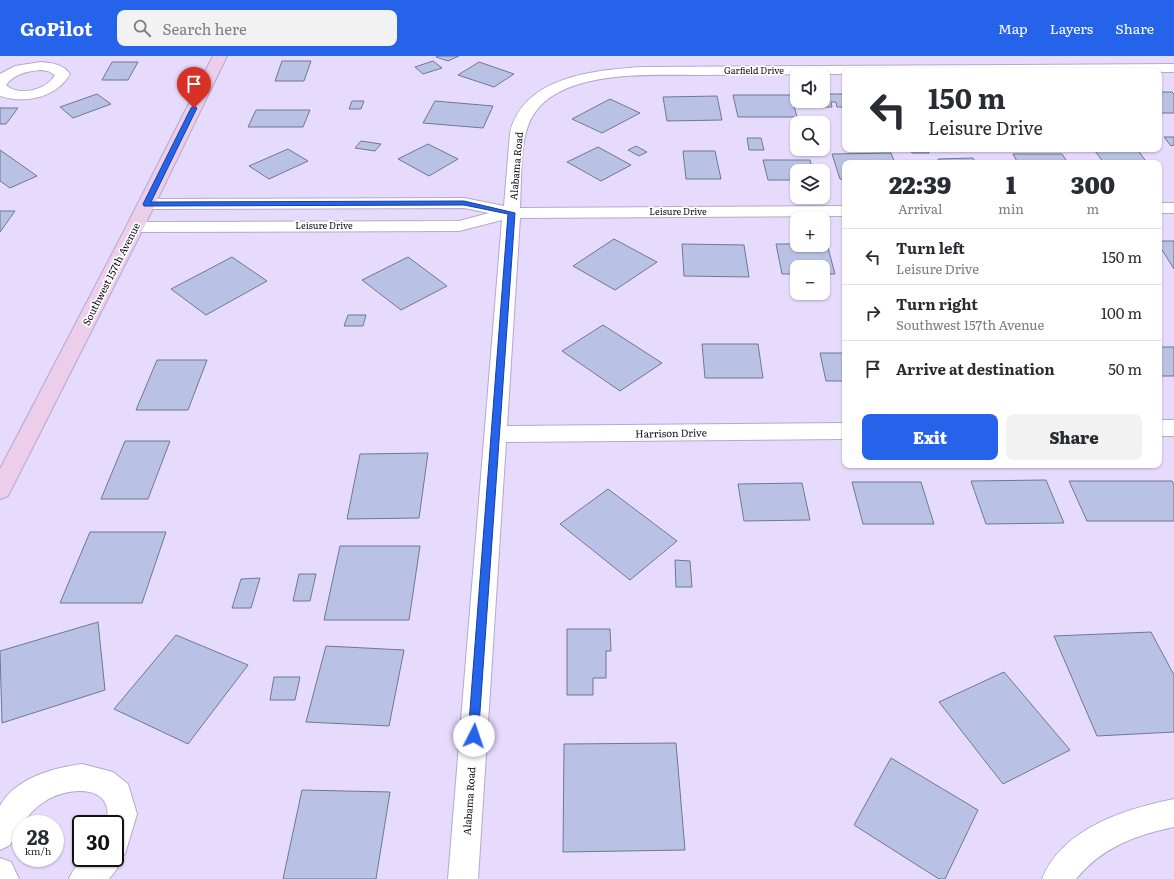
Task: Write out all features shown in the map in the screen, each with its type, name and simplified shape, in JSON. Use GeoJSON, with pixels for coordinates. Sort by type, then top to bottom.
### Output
{"type":"FeatureCollection","features":[{"type":"Feature","properties":{"kind":"street","name":"Southwest 157th Avenue"},"geometry":{"type":"LineString","coordinates":[[0,490],[135,227],[220,56]]}},
{"type":"Feature","properties":{"kind":"street"},"geometry":{"type":"LineString","coordinates":[[837,56],[842,71]]}},
{"type":"Feature","properties":{"kind":"street","name":"Garfield Drive"},"geometry":{"type":"LineString","coordinates":[[1162,68],[1174,68]]}},
{"type":"Feature","properties":{"kind":"street","name":"Garfield Drive"},"geometry":{"type":"LineString","coordinates":[[534,105],[550,92],[562,86],[584,78],[616,73],[674,70],[842,71]]}},
{"type":"Feature","properties":{"kind":"street","name":"Alabama Road"},"geometry":{"type":"LineString","coordinates":[[464,879],[518,134],[523,118],[534,105]]}},
{"type":"Feature","properties":{"kind":"street","name":"Leisure Drive"},"geometry":{"type":"LineString","coordinates":[[146,204],[464,203],[512,213],[842,211]]}},
{"type":"Feature","properties":{"kind":"street"},"geometry":{"type":"LineString","coordinates":[[1162,208],[1174,208]]}},
{"type":"Feature","properties":{"kind":"street","name":"Leisure Drive"},"geometry":{"type":"LineString","coordinates":[[135,227],[459,226],[512,213]]}},
{"type":"Feature","properties":{"kind":"street"},"geometry":{"type":"LineString","coordinates":[[1162,428],[1174,428]]}},
{"type":"Feature","properties":{"kind":"street","name":"Harrison Drive"},"geometry":{"type":"LineString","coordinates":[[496,434],[842,431]]}},
{"type":"Feature","properties":{"kind":"street"},"geometry":{"type":"LineString","coordinates":[[1,831],[13,812],[29,795],[49,783],[70,776],[90,776],[106,782],[118,794],[123,810],[123,815]]}},
{"type":"Feature","properties":{"kind":"street"},"geometry":{"type":"LineString","coordinates":[[1058,879],[1070,861],[1087,846],[1107,833],[1135,823],[1174,813]]}},
{"type":"Feature","properties":{"kind":"street"},"geometry":{"type":"LineString","coordinates":[[84,879],[99,867]]}},
{"type":"Feature","properties":{"kind":"street"},"geometry":{"type":"LineString","coordinates":[[0,873],[4,879]]}},
{"type":"Feature","properties":{"kind":"building"},"geometry":{"type":"Polygon","coordinates":[[[459,56],[448,61],[436,57],[459,56]]]}},
{"type":"Feature","properties":{"kind":"building"},"geometry":{"type":"Polygon","coordinates":[[[282,61],[311,61],[304,81],[275,81],[282,61]]]}},
{"type":"Feature","properties":{"kind":"building"},"geometry":{"type":"Polygon","coordinates":[[[433,61],[442,68],[423,74],[415,67],[433,61]]]}},
{"type":"Feature","properties":{"kind":"building"},"geometry":{"type":"Polygon","coordinates":[[[112,62],[138,62],[128,80],[102,80],[112,62]]]}},
{"type":"Feature","properties":{"kind":"building"},"geometry":{"type":"Polygon","coordinates":[[[479,62],[514,74],[494,87],[458,75],[479,62]]]}},
{"type":"Feature","properties":{"kind":"building"},"geometry":{"type":"Polygon","coordinates":[[[1162,92],[1172,92],[1174,94],[1174,113],[1162,113],[1162,92]]]}},
{"type":"Feature","properties":{"kind":"building"},"geometry":{"type":"Polygon","coordinates":[[[97,94],[111,104],[73,118],[60,107],[97,94]]]}},
{"type":"Feature","properties":{"kind":"building"},"geometry":{"type":"Polygon","coordinates":[[[830,94],[842,94],[842,107],[837,107],[836,102],[831,102],[832,107],[830,107],[830,94]]]}},
{"type":"Feature","properties":{"kind":"building"},"geometry":{"type":"Polygon","coordinates":[[[733,95],[790,95],[790,108],[795,108],[797,116],[790,117],[738,117],[733,95]]]}},
{"type":"Feature","properties":{"kind":"building"},"geometry":{"type":"Polygon","coordinates":[[[717,96],[722,120],[667,121],[663,97],[717,96]]]}},
{"type":"Feature","properties":{"kind":"building"},"geometry":{"type":"Polygon","coordinates":[[[610,99],[640,113],[602,133],[572,119],[610,99]]]}},
{"type":"Feature","properties":{"kind":"building"},"geometry":{"type":"Polygon","coordinates":[[[352,101],[364,101],[361,109],[349,109],[352,101]]]}},
{"type":"Feature","properties":{"kind":"building"},"geometry":{"type":"Polygon","coordinates":[[[435,101],[493,106],[483,128],[423,123],[435,101]]]}},
{"type":"Feature","properties":{"kind":"building"},"geometry":{"type":"Polygon","coordinates":[[[0,108],[18,108],[6,124],[0,124],[0,108]]]}},
{"type":"Feature","properties":{"kind":"building"},"geometry":{"type":"Polygon","coordinates":[[[256,110],[310,110],[303,127],[248,127],[256,110]]]}},
{"type":"Feature","properties":{"kind":"building"},"geometry":{"type":"Polygon","coordinates":[[[1164,137],[1174,137],[1174,145],[1171,146],[1164,137]]]}},
{"type":"Feature","properties":{"kind":"building"},"geometry":{"type":"Polygon","coordinates":[[[747,138],[761,138],[764,150],[749,150],[747,138]]]}},
{"type":"Feature","properties":{"kind":"building"},"geometry":{"type":"Polygon","coordinates":[[[361,141],[381,144],[375,151],[355,148],[361,141]]]}},
{"type":"Feature","properties":{"kind":"building"},"geometry":{"type":"Polygon","coordinates":[[[428,144],[458,159],[429,176],[398,159],[428,144]]]}},
{"type":"Feature","properties":{"kind":"building"},"geometry":{"type":"Polygon","coordinates":[[[636,146],[647,152],[639,156],[628,150],[636,146]]]}},
{"type":"Feature","properties":{"kind":"building"},"geometry":{"type":"Polygon","coordinates":[[[598,147],[631,165],[601,181],[567,162],[598,147]]]}},
{"type":"Feature","properties":{"kind":"building"},"geometry":{"type":"Polygon","coordinates":[[[288,149],[308,161],[269,179],[249,166],[288,149]]]}},
{"type":"Feature","properties":{"kind":"building"},"geometry":{"type":"Polygon","coordinates":[[[0,150],[37,176],[10,188],[0,181],[0,150]]]}},
{"type":"Feature","properties":{"kind":"building"},"geometry":{"type":"Polygon","coordinates":[[[683,151],[715,151],[721,179],[686,179],[683,151]]]}},
{"type":"Feature","properties":{"kind":"building"},"geometry":{"type":"Polygon","coordinates":[[[912,152],[929,153],[912,153],[912,152]]]}},
{"type":"Feature","properties":{"kind":"building"},"geometry":{"type":"Polygon","coordinates":[[[1096,152],[1139,152],[1145,160],[1102,160],[1096,152]]]}},
{"type":"Feature","properties":{"kind":"building"},"geometry":{"type":"Polygon","coordinates":[[[891,153],[894,160],[842,160],[842,179],[840,179],[832,154],[891,153]]]}},
{"type":"Feature","properties":{"kind":"building"},"geometry":{"type":"Polygon","coordinates":[[[1013,154],[1062,154],[1066,160],[1016,160],[1013,154]]]}},
{"type":"Feature","properties":{"kind":"building"},"geometry":{"type":"Polygon","coordinates":[[[973,158],[974,160],[938,160],[973,158]]]}},
{"type":"Feature","properties":{"kind":"building"},"geometry":{"type":"Polygon","coordinates":[[[763,160],[810,160],[811,164],[790,164],[790,180],[768,180],[763,160]]]}},
{"type":"Feature","properties":{"kind":"building"},"geometry":{"type":"Polygon","coordinates":[[[0,211],[15,211],[0,232],[0,211]]]}},
{"type":"Feature","properties":{"kind":"building"},"geometry":{"type":"Polygon","coordinates":[[[614,239],[657,262],[615,290],[573,266],[614,239]]]}},
{"type":"Feature","properties":{"kind":"building"},"geometry":{"type":"Polygon","coordinates":[[[1162,241],[1174,241],[1174,269],[1162,250],[1162,241]]]}},
{"type":"Feature","properties":{"kind":"building"},"geometry":{"type":"Polygon","coordinates":[[[682,244],[744,245],[749,277],[684,276],[682,244]]]}},
{"type":"Feature","properties":{"kind":"building"},"geometry":{"type":"Polygon","coordinates":[[[776,244],[790,244],[790,252],[829,252],[835,274],[830,274],[830,260],[790,260],[790,274],[782,274],[776,244]]]}},
{"type":"Feature","properties":{"kind":"building"},"geometry":{"type":"Polygon","coordinates":[[[232,257],[267,281],[206,315],[171,289],[232,257]]]}},
{"type":"Feature","properties":{"kind":"building"},"geometry":{"type":"Polygon","coordinates":[[[408,257],[447,286],[401,310],[362,280],[408,257]]]}},
{"type":"Feature","properties":{"kind":"building"},"geometry":{"type":"Polygon","coordinates":[[[348,315],[366,315],[363,326],[344,326],[348,315]]]}},
{"type":"Feature","properties":{"kind":"building"},"geometry":{"type":"Polygon","coordinates":[[[603,325],[662,363],[620,391],[562,351],[603,325]]]}},
{"type":"Feature","properties":{"kind":"building"},"geometry":{"type":"Polygon","coordinates":[[[702,344],[758,344],[763,378],[705,378],[702,344]]]}},
{"type":"Feature","properties":{"kind":"building"},"geometry":{"type":"Polygon","coordinates":[[[1162,347],[1174,347],[1174,376],[1162,376],[1162,347]]]}},
{"type":"Feature","properties":{"kind":"building"},"geometry":{"type":"Polygon","coordinates":[[[820,353],[842,353],[842,381],[826,381],[820,353]]]}},
{"type":"Feature","properties":{"kind":"building"},"geometry":{"type":"Polygon","coordinates":[[[157,360],[207,360],[188,410],[136,410],[157,360]]]}},
{"type":"Feature","properties":{"kind":"building"},"geometry":{"type":"Polygon","coordinates":[[[125,441],[170,441],[148,499],[101,499],[125,441]]]}},
{"type":"Feature","properties":{"kind":"building"},"geometry":{"type":"Polygon","coordinates":[[[428,453],[419,518],[347,519],[360,454],[428,453]]]}},
{"type":"Feature","properties":{"kind":"building"},"geometry":{"type":"Polygon","coordinates":[[[1046,480],[1064,523],[986,524],[971,481],[1046,480]]]}},
{"type":"Feature","properties":{"kind":"building"},"geometry":{"type":"Polygon","coordinates":[[[1069,481],[1172,481],[1174,485],[1174,521],[1087,521],[1069,481]]]}},
{"type":"Feature","properties":{"kind":"building"},"geometry":{"type":"Polygon","coordinates":[[[852,482],[921,482],[934,524],[863,524],[852,482]]]}},
{"type":"Feature","properties":{"kind":"building"},"geometry":{"type":"Polygon","coordinates":[[[802,483],[810,520],[744,521],[738,484],[802,483]]]}},
{"type":"Feature","properties":{"kind":"building"},"geometry":{"type":"Polygon","coordinates":[[[608,489],[677,541],[630,580],[560,524],[608,489]]]}},
{"type":"Feature","properties":{"kind":"building"},"geometry":{"type":"Polygon","coordinates":[[[90,532],[166,532],[142,603],[60,603],[90,532]]]}},
{"type":"Feature","properties":{"kind":"building"},"geometry":{"type":"Polygon","coordinates":[[[340,546],[420,546],[409,620],[324,620],[340,546]]]}},
{"type":"Feature","properties":{"kind":"building"},"geometry":{"type":"Polygon","coordinates":[[[675,560],[690,561],[692,587],[676,587],[675,560]]]}},
{"type":"Feature","properties":{"kind":"building"},"geometry":{"type":"Polygon","coordinates":[[[299,574],[316,574],[310,601],[293,601],[299,574]]]}},
{"type":"Feature","properties":{"kind":"building"},"geometry":{"type":"Polygon","coordinates":[[[260,578],[251,608],[232,608],[241,579],[260,578]]]}},
{"type":"Feature","properties":{"kind":"building"},"geometry":{"type":"Polygon","coordinates":[[[98,622],[105,690],[2,723],[0,651],[98,622]]]}},
{"type":"Feature","properties":{"kind":"building"},"geometry":{"type":"Polygon","coordinates":[[[567,629],[610,629],[611,651],[606,651],[606,678],[593,678],[593,695],[567,695],[567,629]]]}},
{"type":"Feature","properties":{"kind":"building"},"geometry":{"type":"Polygon","coordinates":[[[1151,632],[1174,675],[1174,732],[1097,736],[1054,636],[1151,632]]]}},
{"type":"Feature","properties":{"kind":"building"},"geometry":{"type":"Polygon","coordinates":[[[176,635],[248,665],[188,744],[114,709],[176,635]]]}},
{"type":"Feature","properties":{"kind":"building"},"geometry":{"type":"Polygon","coordinates":[[[326,646],[404,650],[389,726],[306,722],[326,646]]]}},
{"type":"Feature","properties":{"kind":"building"},"geometry":{"type":"Polygon","coordinates":[[[1004,672],[1070,750],[1003,784],[939,702],[1004,672]]]}},
{"type":"Feature","properties":{"kind":"building"},"geometry":{"type":"Polygon","coordinates":[[[274,677],[300,677],[295,700],[270,700],[274,677]]]}},
{"type":"Feature","properties":{"kind":"building"},"geometry":{"type":"Polygon","coordinates":[[[676,743],[685,850],[563,852],[564,744],[676,743]]]}},
{"type":"Feature","properties":{"kind":"building"},"geometry":{"type":"Polygon","coordinates":[[[891,758],[978,810],[945,879],[939,879],[854,825],[891,758]]]}},
{"type":"Feature","properties":{"kind":"building"},"geometry":{"type":"Polygon","coordinates":[[[302,790],[390,792],[376,879],[283,879],[302,790]]]}},
{"type":"Feature","properties":{"kind":"route"},"geometry":{"type":"LineString","coordinates":[[194,108],[146,204],[464,203],[512,213],[474,736]]}}]}
